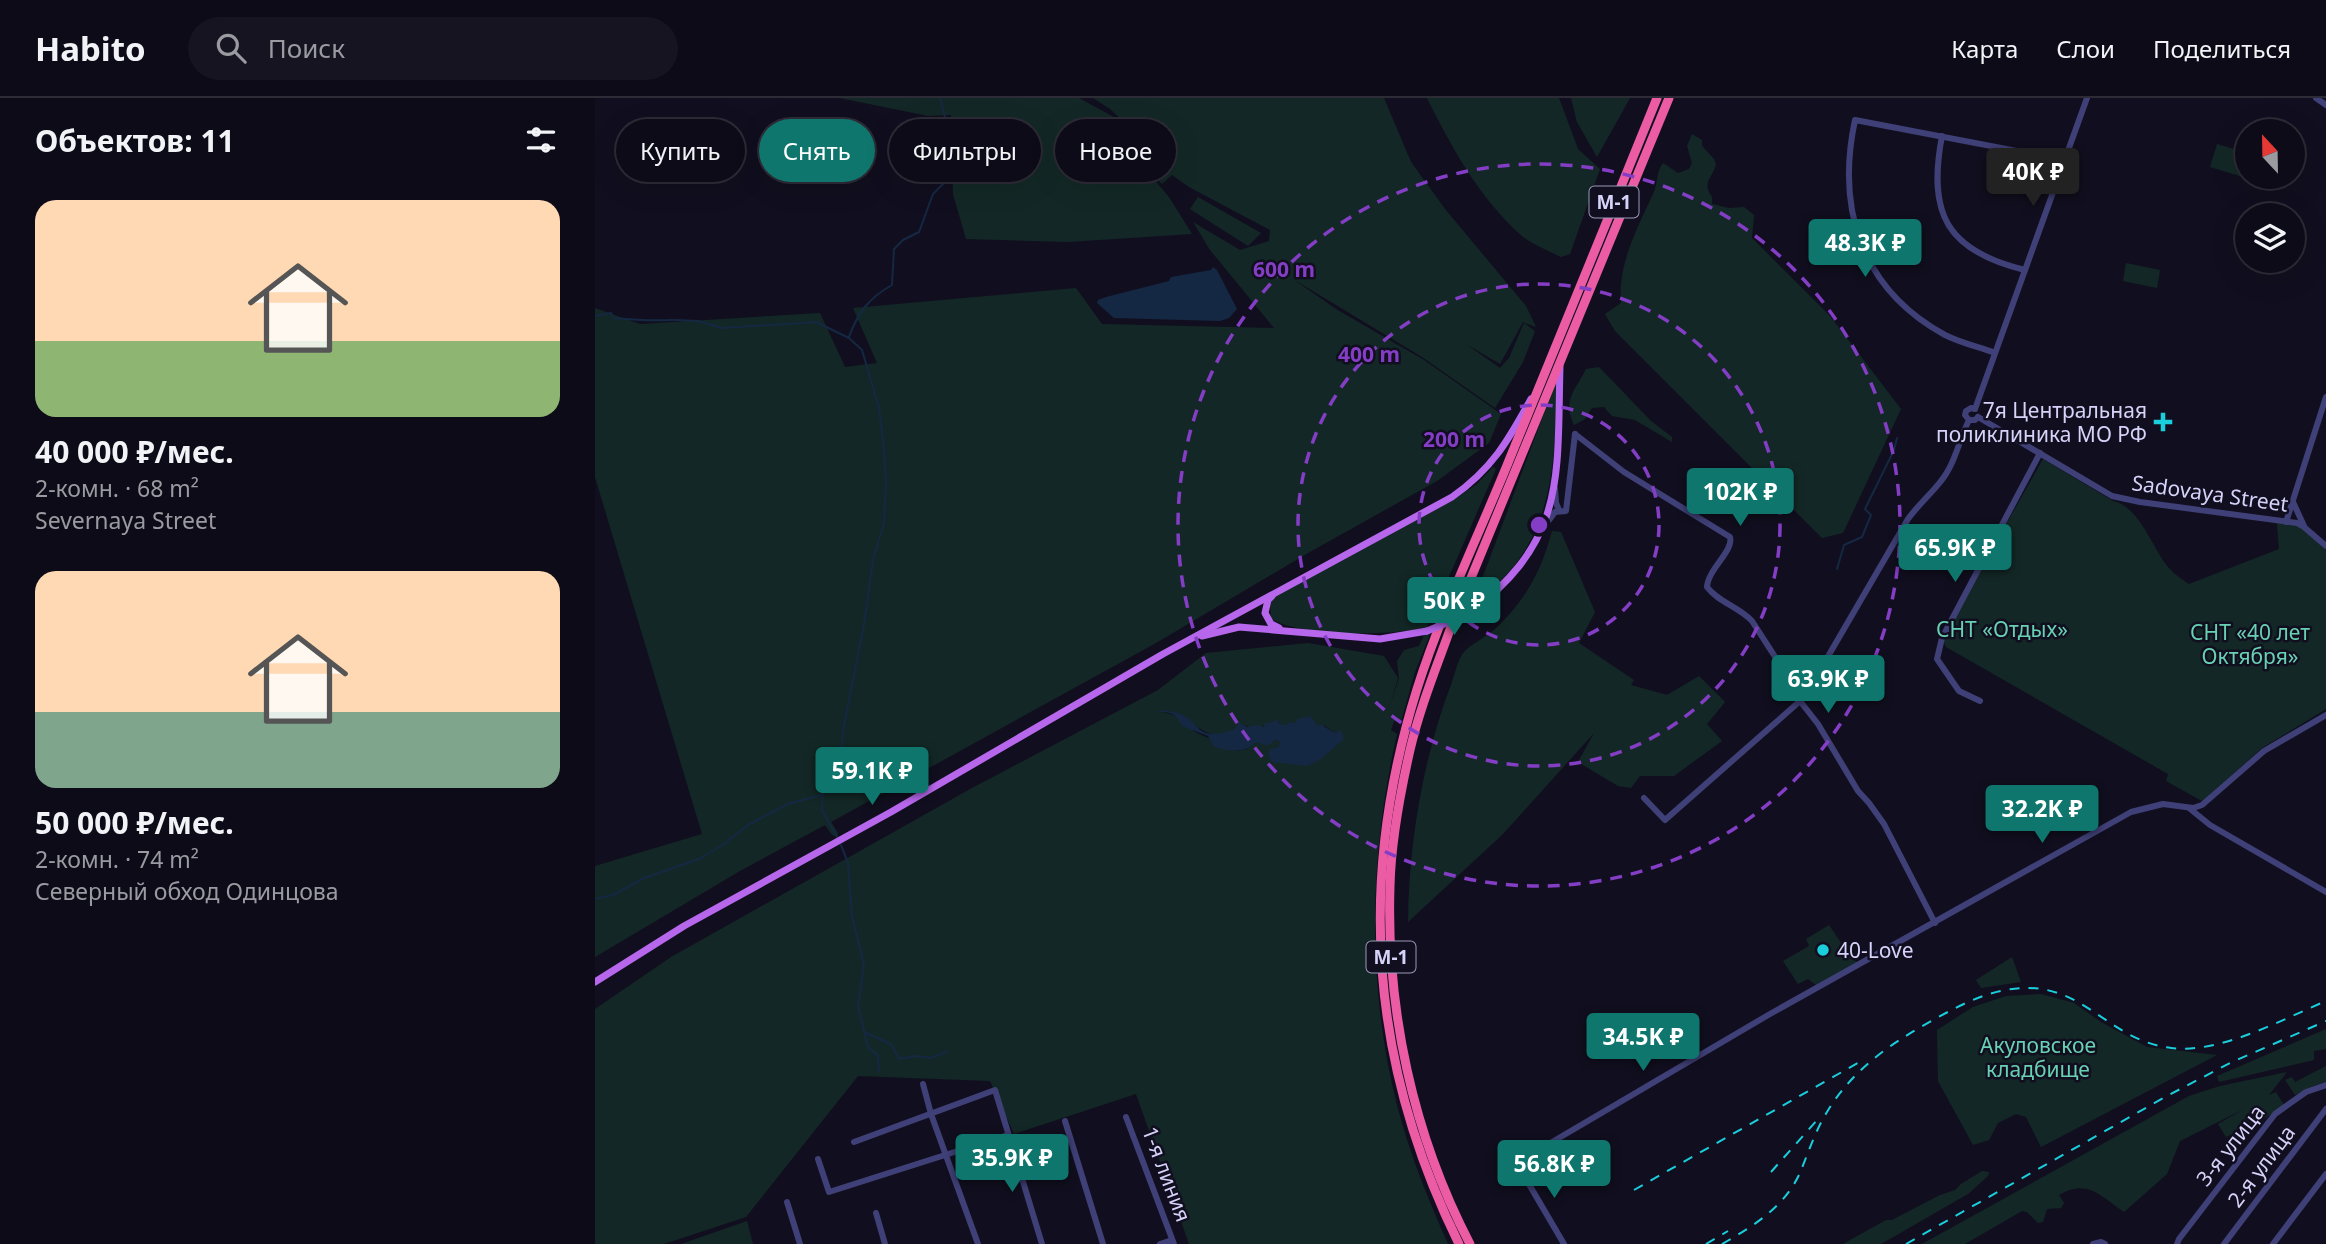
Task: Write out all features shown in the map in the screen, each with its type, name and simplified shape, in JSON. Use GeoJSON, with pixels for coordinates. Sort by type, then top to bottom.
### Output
{"type":"FeatureCollection","features":[{"type":"Feature","properties":{"kind":"highway","name":"М-1"},"geometry":{"type":"LineString","coordinates":[[1459,1244],[1423,1161],[1394,1057],[1380,963],[1380,885],[1394,777],[1417,689],[1442,620],[1657,98]]}},
{"type":"Feature","properties":{"kind":"highway","name":"М-1"},"geometry":{"type":"LineString","coordinates":[[1470,1244],[1433,1158],[1404,1054],[1389,933],[1392,858],[1411,747],[1427,691],[1452,624],[1669,98]]}},
{"type":"Feature","properties":{"kind":"main road","name":"М-1"},"geometry":{"type":"LineString","coordinates":[[1163,653],[1224,629],[1255,627],[1380,639],[1427,631],[1468,614],[1509,580],[1521,566],[1545,523],[1555,485],[1560,362]]}},
{"type":"Feature","properties":{"kind":"main road","name":"М-1"},"geometry":{"type":"LineString","coordinates":[[595,982],[684,926],[891,812],[1163,653],[1452,497],[1471,484],[1497,457],[1542,376]]}},
{"type":"Feature","properties":{"kind":"main road"},"geometry":{"type":"LineString","coordinates":[[1278,591],[1268,600],[1265,613],[1271,624],[1284,630]]}},
{"type":"Feature","properties":{"kind":"street"},"geometry":{"type":"LineString","coordinates":[[1975,409],[1966,411],[1965,415],[1969,420],[1975,421],[1978,417],[1975,409],[2087,98]]}},
{"type":"Feature","properties":{"kind":"street"},"geometry":{"type":"LineString","coordinates":[[2316,98],[2326,105]]}},
{"type":"Feature","properties":{"kind":"street"},"geometry":{"type":"LineString","coordinates":[[1996,353],[1944,334],[1907,307],[1875,269],[1853,221],[1849,201],[1847,165],[1855,120],[2038,155],[2062,168]]}},
{"type":"Feature","properties":{"kind":"street"},"geometry":{"type":"LineString","coordinates":[[1942,136],[1936,182],[1938,199],[1947,222],[1977,253],[1994,262],[2025,270]]}},
{"type":"Feature","properties":{"kind":"street"},"geometry":{"type":"LineString","coordinates":[[2286,522],[2326,397]]}},
{"type":"Feature","properties":{"kind":"street","name":"Sadovaya Street"},"geometry":{"type":"LineString","coordinates":[[1978,417],[2102,491],[2122,499],[2301,524],[2326,546]]}},
{"type":"Feature","properties":{"kind":"street"},"geometry":{"type":"LineString","coordinates":[[1644,798],[1665,820],[1800,701],[1908,519],[1941,481],[1951,465],[1969,420]]}},
{"type":"Feature","properties":{"kind":"street"},"geometry":{"type":"LineString","coordinates":[[1536,540],[1551,517],[1562,510],[1575,434],[1625,472],[1730,537],[1731,544],[1708,577],[1707,587],[1748,617],[1799,694],[1800,701],[1818,724],[1858,792],[1884,824],[1935,923]]}},
{"type":"Feature","properties":{"kind":"street"},"geometry":{"type":"LineString","coordinates":[[1980,701],[1959,691],[1937,661],[1942,638],[2040,453]]}},
{"type":"Feature","properties":{"kind":"street"},"geometry":{"type":"LineString","coordinates":[[1555,485],[1556,503],[1562,510]]}},
{"type":"Feature","properties":{"kind":"street"},"geometry":{"type":"LineString","coordinates":[[2293,502],[2307,529]]}},
{"type":"Feature","properties":{"kind":"street"},"geometry":{"type":"LineString","coordinates":[[1791,683],[1805,667],[1829,653]]}},
{"type":"Feature","properties":{"kind":"street"},"geometry":{"type":"LineString","coordinates":[[1564,1244],[1523,1174],[1523,1163],[1529,1155],[1763,1018],[2131,812],[2163,804],[2189,808],[2203,805],[2264,751],[2326,715]]}},
{"type":"Feature","properties":{"kind":"street"},"geometry":{"type":"LineString","coordinates":[[2189,808],[2210,825],[2326,892]]}},
{"type":"Feature","properties":{"kind":"street"},"geometry":{"type":"LineString","coordinates":[[923,1084],[931,1114],[978,1244]]}},
{"type":"Feature","properties":{"kind":"street","name":"3-я улица"},"geometry":{"type":"LineString","coordinates":[[2177,1244],[2271,1119],[2306,1092],[2326,1085]]}},
{"type":"Feature","properties":{"kind":"street"},"geometry":{"type":"LineString","coordinates":[[855,1142],[995,1090],[1042,1244]]}},
{"type":"Feature","properties":{"kind":"street","name":"2-я улица"},"geometry":{"type":"LineString","coordinates":[[2224,1244],[2326,1109]]}},
{"type":"Feature","properties":{"kind":"street","name":"1-я линия"},"geometry":{"type":"LineString","coordinates":[[1126,1117],[1173,1242]]}},
{"type":"Feature","properties":{"kind":"street"},"geometry":{"type":"LineString","coordinates":[[1065,1121],[1103,1244]]}},
{"type":"Feature","properties":{"kind":"street"},"geometry":{"type":"LineString","coordinates":[[817,1159],[829,1192],[1008,1135]]}},
{"type":"Feature","properties":{"kind":"street"},"geometry":{"type":"LineString","coordinates":[[2273,1244],[2326,1174]]}},
{"type":"Feature","properties":{"kind":"street"},"geometry":{"type":"LineString","coordinates":[[787,1202],[800,1244]]}},
{"type":"Feature","properties":{"kind":"street"},"geometry":{"type":"LineString","coordinates":[[876,1213],[885,1244]]}},
{"type":"Feature","properties":{"kind":"street"},"geometry":{"type":"LineString","coordinates":[[1160,1244],[1173,1242]]}},
{"type":"Feature","properties":{"kind":"street"},"geometry":{"type":"LineString","coordinates":[[2092,1244],[2105,1244]]}},
{"type":"Feature","properties":{"kind":"green space"},"geometry":{"type":"Polygon","coordinates":[[[840,98],[1079,98],[1115,119],[1055,119],[1055,182],[1156,182],[1169,197],[1192,234],[1068,242],[966,239],[953,194],[953,182],[1041,182],[1041,119],[951,119],[951,115],[928,116],[840,98]]]}},
{"type":"Feature","properties":{"kind":"green space"},"geometry":{"type":"Polygon","coordinates":[[[1093,98],[1384,98],[1411,162],[1445,209],[1526,306],[1536,327],[1523,322],[1500,364],[1466,344],[1500,368],[1509,358],[1524,323],[1535,331],[1523,362],[1495,408],[1422,357],[1293,279],[1336,309],[1424,360],[1501,414],[1489,443],[1437,481],[1156,643],[831,822],[838,833],[837,837],[832,835],[825,825],[740,871],[595,957],[595,866],[702,834],[595,477],[595,308],[640,324],[820,313],[845,367],[877,363],[853,308],[1076,288],[1102,324],[1274,328],[1210,250],[1193,222],[1240,250],[1269,241],[1270,230],[1176,178],[1176,119],[1121,119],[1093,98]]]}},
{"type":"Feature","properties":{"kind":"green space"},"geometry":{"type":"Polygon","coordinates":[[[1427,98],[1559,98],[1578,149],[1600,169],[1570,254],[1561,257],[1536,245],[1522,236],[1493,206],[1468,172],[1427,98]]]}},
{"type":"Feature","properties":{"kind":"green space"},"geometry":{"type":"Polygon","coordinates":[[[1571,98],[1630,98],[1597,157],[1577,122],[1571,98]]]}},
{"type":"Feature","properties":{"kind":"green space"},"geometry":{"type":"Polygon","coordinates":[[[1692,134],[1702,140],[1702,146],[1716,164],[1708,184],[1712,204],[1729,208],[1744,207],[1754,215],[1752,238],[1830,316],[1901,409],[1843,533],[1822,538],[1615,331],[1605,314],[1621,303],[1622,274],[1626,260],[1655,190],[1661,167],[1663,163],[1678,173],[1689,169],[1692,163],[1687,146],[1692,134]]]}},
{"type":"Feature","properties":{"kind":"green space"},"geometry":{"type":"Polygon","coordinates":[[[2217,144],[2235,149],[2235,175],[2210,167],[2217,144]]]}},
{"type":"Feature","properties":{"kind":"green space"},"geometry":{"type":"Polygon","coordinates":[[[1198,197],[1261,233],[1248,246],[1190,209],[1198,197]]]}},
{"type":"Feature","properties":{"kind":"green space"},"geometry":{"type":"Polygon","coordinates":[[[2126,263],[2160,270],[2157,288],[2123,281],[2126,263]]]}},
{"type":"Feature","properties":{"kind":"green space"},"geometry":{"type":"Polygon","coordinates":[[[1599,367],[1651,421],[1672,437],[1672,442],[1635,420],[1612,416],[1604,407],[1592,408],[1585,419],[1574,425],[1569,408],[1572,395],[1586,369],[1599,367]]]}},
{"type":"Feature","properties":{"kind":"green space"},"geometry":{"type":"Polygon","coordinates":[[[1558,376],[1551,473],[1545,503],[1535,531],[1521,557],[1500,581],[1473,603],[1558,376]]]}},
{"type":"Feature","properties":{"kind":"green space"},"geometry":{"type":"Polygon","coordinates":[[[2043,459],[2130,511],[2145,529],[2168,567],[2189,584],[2279,549],[2277,523],[2300,526],[2326,550],[2326,709],[2262,748],[2202,801],[2166,781],[2168,774],[1946,647],[1942,638],[2043,459]]]}},
{"type":"Feature","properties":{"kind":"green space"},"geometry":{"type":"Polygon","coordinates":[[[1493,467],[1496,469],[1427,627],[1394,632],[1323,632],[1301,629],[1271,618],[1270,604],[1275,596],[1455,499],[1477,484],[1493,467]]]}},
{"type":"Feature","properties":{"kind":"green space"},"geometry":{"type":"Polygon","coordinates":[[[1552,531],[1561,532],[1595,612],[1579,643],[1634,680],[1631,685],[1667,695],[1699,676],[1725,702],[1707,724],[1722,741],[1674,776],[1640,776],[1631,788],[1618,786],[1578,762],[1594,733],[1503,834],[1408,922],[1411,861],[1419,800],[1433,740],[1458,662],[1464,652],[1494,630],[1524,596],[1543,560],[1552,531]]]}},
{"type":"Feature","properties":{"kind":"green space"},"geometry":{"type":"Polygon","coordinates":[[[1430,634],[1415,672],[1401,722],[1394,721],[1391,730],[1397,734],[1381,827],[1375,921],[1376,968],[1380,1016],[1398,1109],[1420,1178],[1448,1244],[1189,1244],[1136,1094],[1014,1134],[990,1081],[858,1076],[746,1217],[664,1244],[595,1244],[595,1009],[671,957],[972,788],[1158,690],[1206,653],[1308,643],[1384,656],[1398,678],[1390,706],[1399,678],[1397,661],[1404,650],[1419,646],[1424,635],[1430,634]],[[1160,712],[1177,717],[1199,734],[1236,751],[1247,749],[1256,742],[1282,742],[1277,748],[1291,763],[1307,766],[1335,733],[1325,726],[1317,726],[1309,718],[1287,726],[1279,724],[1279,721],[1256,727],[1242,724],[1228,732],[1208,733],[1173,713],[1160,712]]]}},
{"type":"Feature","properties":{"kind":"green space","name":"40-Love"},"geometry":{"type":"Polygon","coordinates":[[[1829,925],[1849,955],[1857,962],[1816,985],[1808,979],[1798,984],[1783,961],[1809,946],[1806,939],[1829,925]]]}},
{"type":"Feature","properties":{"kind":"green space"},"geometry":{"type":"Polygon","coordinates":[[[2012,957],[2021,982],[1981,988],[1976,980],[2012,957]]]}},
{"type":"Feature","properties":{"kind":"green space","name":"Акуловское кладбище"},"geometry":{"type":"Polygon","coordinates":[[[2041,994],[2074,1003],[2101,1022],[2147,1047],[2217,1055],[2041,1147],[2026,1117],[2016,1114],[1998,1123],[1989,1140],[1973,1145],[1938,1081],[1937,1030],[1973,1007],[2006,996],[2041,994]]]}},
{"type":"Feature","properties":{"kind":"green space"},"geometry":{"type":"Polygon","coordinates":[[[2326,1029],[2326,1049],[2314,1051],[2314,1060],[2219,1082],[2217,1076],[2326,1029]]]}},
{"type":"Feature","properties":{"kind":"green space"},"geometry":{"type":"Polygon","coordinates":[[[2326,1066],[2326,1082],[2295,1095],[2285,1080],[2292,1077],[2295,1082],[2326,1066]]]}},
{"type":"Feature","properties":{"kind":"green space"},"geometry":{"type":"Polygon","coordinates":[[[2287,1072],[2269,1095],[2276,1092],[2284,1105],[2267,1117],[2226,1137],[2218,1124],[2244,1109],[2180,1141],[2167,1174],[2124,1212],[2101,1195],[2078,1188],[2059,1195],[2064,1203],[2061,1208],[2047,1209],[2043,1222],[2038,1223],[2027,1212],[2022,1211],[1965,1244],[1922,1244],[2189,1096],[2220,1086],[2287,1072]]]}},
{"type":"Feature","properties":{"kind":"green space"},"geometry":{"type":"Polygon","coordinates":[[[1982,1171],[1989,1172],[1988,1176],[1968,1194],[1881,1244],[1843,1244],[1886,1220],[1892,1220],[1955,1190],[1982,1171]]]}},
{"type":"Feature","properties":{"kind":"green space"},"geometry":{"type":"Polygon","coordinates":[[[747,1221],[753,1244],[681,1244],[747,1221]]]}},
{"type":"Feature","properties":{"kind":"water"},"geometry":{"type":"Polygon","coordinates":[[[1213,267],[1237,309],[1229,318],[1220,321],[1114,318],[1097,303],[1106,297],[1169,281],[1171,277],[1211,270],[1213,267]]]}},
{"type":"Feature","properties":{"kind":"water"},"geometry":{"type":"Polygon","coordinates":[[[1159,710],[1181,714],[1209,734],[1231,731],[1239,722],[1247,727],[1264,727],[1265,723],[1278,719],[1279,724],[1287,725],[1289,722],[1296,723],[1297,719],[1311,716],[1317,726],[1320,724],[1335,733],[1341,730],[1344,739],[1321,759],[1307,766],[1272,762],[1268,755],[1270,749],[1277,748],[1281,742],[1275,740],[1268,746],[1256,742],[1247,748],[1225,750],[1214,747],[1208,736],[1182,726],[1174,715],[1159,710]]]}},
{"type":"Feature","properties":{"kind":"waterway"},"geometry":{"type":"LineString","coordinates":[[849,337],[865,307],[892,285],[894,249],[903,240],[919,232],[933,194],[946,181],[936,140],[939,124],[945,117],[940,98]]}},
{"type":"Feature","properties":{"kind":"waterway"},"geometry":{"type":"LineString","coordinates":[[595,316],[611,313],[614,318],[673,320]]}},
{"type":"Feature","properties":{"kind":"waterway"},"geometry":{"type":"LineString","coordinates":[[675,320],[698,321],[722,328],[816,322],[849,338],[862,350],[879,408],[886,481],[884,523],[873,560],[864,624],[843,731],[841,759],[823,794],[822,810],[837,837]]}},
{"type":"Feature","properties":{"kind":"waterway"},"geometry":{"type":"LineString","coordinates":[[1837,569],[1844,545],[1862,537],[1871,515],[1865,509],[1894,450],[1897,438]]}},
{"type":"Feature","properties":{"kind":"waterway"},"geometry":{"type":"LineString","coordinates":[[595,899],[613,895],[642,879],[699,859],[748,825],[788,804],[821,795]]}},
{"type":"Feature","properties":{"kind":"waterway"},"geometry":{"type":"LineString","coordinates":[[841,845],[848,863],[852,916],[864,965],[858,1006],[868,1047],[878,1056],[879,1072]]}},
{"type":"Feature","properties":{"kind":"waterway"},"geometry":{"type":"LineString","coordinates":[[866,1033],[891,1044],[899,1059],[915,1056],[930,1058],[947,1052]]}},
{"type":"Feature","properties":{"kind":"railway"},"geometry":{"type":"LineString","coordinates":[[1722,1244],[1776,1207],[1792,1187],[1827,1112],[1861,1070],[1902,1038],[1975,999],[2001,991],[2028,988],[2052,991],[2072,999],[2147,1043],[2171,1048],[2210,1046],[2230,1041],[2326,1001]]}},
{"type":"Feature","properties":{"kind":"railway"},"geometry":{"type":"LineString","coordinates":[[1906,1244],[2165,1097],[2230,1063],[2326,1021]]}},
{"type":"Feature","properties":{"kind":"railway"},"geometry":{"type":"LineString","coordinates":[[1634,1190],[1863,1060]]}},
{"type":"Feature","properties":{"kind":"railway"},"geometry":{"type":"LineString","coordinates":[[1771,1172],[1818,1119]]}},
{"type":"Feature","properties":{"kind":"railway"},"geometry":{"type":"LineString","coordinates":[[1706,1244],[1728,1231]]}},
{"type":"Feature","properties":{"kind":"place","name":"7я Центральная поликлиника МО РФ"},"geometry":{"type":"Point","coordinates":[2163,422]}},
{"type":"Feature","properties":{"kind":"place","name":"40-Love"},"geometry":{"type":"Point","coordinates":[1823,950]}},
{"type":"Feature","properties":{"kind":"park label","name":"СНТ «Отдых»"},"geometry":{"type":"Point","coordinates":[2002,629]}},
{"type":"Feature","properties":{"kind":"park label","name":"СНТ «40 лет Октября»"},"geometry":{"type":"Point","coordinates":[2250,644]}}]}
